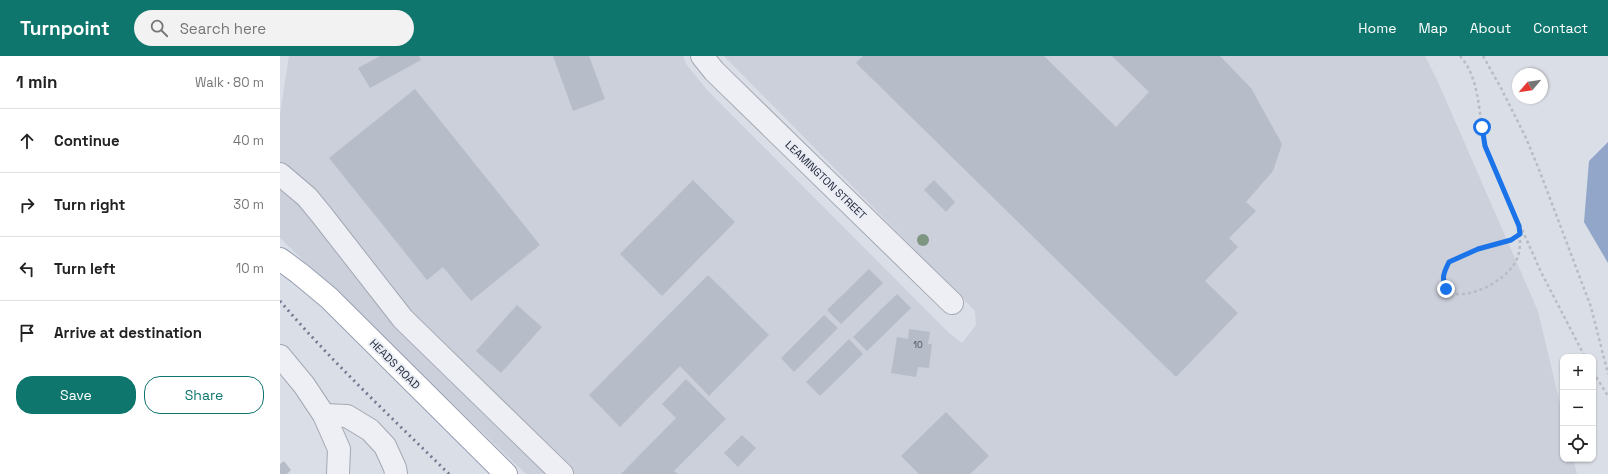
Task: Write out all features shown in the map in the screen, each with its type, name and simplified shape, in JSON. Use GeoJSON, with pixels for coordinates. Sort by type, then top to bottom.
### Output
{"type":"FeatureCollection","features":[{"type":"Feature","properties":{"kind":"main road","name":"HEADS ROAD"},"geometry":{"type":"LineString","coordinates":[[280,259],[329,298],[506,474]]}},
{"type":"Feature","properties":{"kind":"street","name":"LEAMINGTON STREET"},"geometry":{"type":"LineString","coordinates":[[702,56],[719,76],[952,303]]}},
{"type":"Feature","properties":{"kind":"street"},"geometry":{"type":"LineString","coordinates":[[280,174],[312,202],[403,319],[562,474]]}},
{"type":"Feature","properties":{"kind":"street"},"geometry":{"type":"LineString","coordinates":[[280,356],[304,385],[324,415],[339,449],[338,474]]}},
{"type":"Feature","properties":{"kind":"street"},"geometry":{"type":"LineString","coordinates":[[324,415],[348,416],[370,430],[385,446],[395,468],[396,474]]}},
{"type":"Feature","properties":{"kind":"path"},"geometry":{"type":"LineString","coordinates":[[1460,56],[1473,78],[1485,146],[1540,272],[1583,354]]}},
{"type":"Feature","properties":{"kind":"path"},"geometry":{"type":"LineString","coordinates":[[1483,56],[1526,138],[1568,244],[1591,307],[1608,374]]}},
{"type":"Feature","properties":{"kind":"path"},"geometry":{"type":"LineString","coordinates":[[1519,226],[1520,234],[1520,246],[1518,257],[1513,266],[1499,280],[1484,289],[1468,294],[1454,294],[1446,289],[1443,282],[1443,273],[1449,262],[1478,249],[1511,240],[1520,234]]}},
{"type":"Feature","properties":{"kind":"path"},"geometry":{"type":"LineString","coordinates":[[1596,377],[1608,396]]}},
{"type":"Feature","properties":{"kind":"shaded area"},"geometry":{"type":"Polygon","coordinates":[[[289,56],[683,56],[686,64],[708,91],[949,333],[962,343],[976,325],[975,311],[724,56],[1425,56],[1438,82],[1538,311],[1560,403],[1560,462],[1574,462],[1577,474],[526,474],[280,238],[280,114],[289,56]]]}},
{"type":"Feature","properties":{"kind":"water"},"geometry":{"type":"Polygon","coordinates":[[[1608,142],[1608,263],[1584,222],[1589,161],[1608,142]]]}},
{"type":"Feature","properties":{"kind":"building"},"geometry":{"type":"Polygon","coordinates":[[[380,56],[419,56],[421,60],[370,88],[358,68],[380,56]]]}},
{"type":"Feature","properties":{"kind":"building"},"geometry":{"type":"Polygon","coordinates":[[[553,56],[589,56],[605,99],[573,111],[553,56]]]}},
{"type":"Feature","properties":{"kind":"building"},"geometry":{"type":"Polygon","coordinates":[[[863,56],[1044,56],[1116,127],[1149,92],[1112,56],[1220,56],[1251,88],[1282,144],[1273,171],[1246,202],[1256,211],[1229,238],[1238,247],[1205,281],[1238,313],[1176,377],[856,63],[863,56]]]}},
{"type":"Feature","properties":{"kind":"building"},"geometry":{"type":"Polygon","coordinates":[[[415,89],[540,245],[471,301],[443,267],[427,280],[329,158],[415,89]]]}},
{"type":"Feature","properties":{"kind":"building"},"geometry":{"type":"Polygon","coordinates":[[[693,180],[735,222],[662,296],[620,254],[693,180]]]}},
{"type":"Feature","properties":{"kind":"building"},"geometry":{"type":"Polygon","coordinates":[[[934,180],[955,202],[946,212],[924,190],[934,180]]]}},
{"type":"Feature","properties":{"kind":"building"},"geometry":{"type":"Polygon","coordinates":[[[869,269],[883,283],[841,324],[827,310],[869,269]]]}},
{"type":"Feature","properties":{"kind":"building"},"geometry":{"type":"Polygon","coordinates":[[[708,275],[769,335],[709,396],[680,366],[620,427],[589,395],[708,275]]]}},
{"type":"Feature","properties":{"kind":"building"},"geometry":{"type":"Polygon","coordinates":[[[897,294],[911,308],[867,351],[853,337],[897,294]]]}},
{"type":"Feature","properties":{"kind":"building"},"geometry":{"type":"Polygon","coordinates":[[[517,305],[542,327],[501,373],[476,351],[517,305]]]}},
{"type":"Feature","properties":{"kind":"building"},"geometry":{"type":"Polygon","coordinates":[[[824,315],[838,328],[794,372],[781,358],[824,315]]]}},
{"type":"Feature","properties":{"kind":"building"},"geometry":{"type":"Polygon","coordinates":[[[909,329],[930,332],[928,344],[932,344],[929,368],[918,367],[916,377],[891,373],[897,337],[908,339],[909,329]]]}},
{"type":"Feature","properties":{"kind":"building"},"geometry":{"type":"Polygon","coordinates":[[[849,339],[863,354],[820,396],[806,382],[849,339]]]}},
{"type":"Feature","properties":{"kind":"building"},"geometry":{"type":"Polygon","coordinates":[[[686,379],[726,419],[674,471],[678,474],[621,474],[676,418],[662,404],[686,379]]]}},
{"type":"Feature","properties":{"kind":"building"},"geometry":{"type":"Polygon","coordinates":[[[946,412],[989,456],[970,474],[919,474],[901,456],[946,412]]]}},
{"type":"Feature","properties":{"kind":"building"},"geometry":{"type":"Polygon","coordinates":[[[742,435],[756,448],[738,467],[724,453],[742,435]]]}},
{"type":"Feature","properties":{"kind":"building"},"geometry":{"type":"Polygon","coordinates":[[[284,461],[291,470],[287,474],[280,474],[280,464],[284,461]]]}},
{"type":"Feature","properties":{"kind":"railway"},"geometry":{"type":"LineString","coordinates":[[280,301],[341,368],[449,474]]}},
{"type":"Feature","properties":{"kind":"route"},"geometry":{"type":"LineString","coordinates":[[1446,289],[1443,282],[1443,273],[1449,262],[1478,249],[1511,240],[1520,234],[1519,226],[1485,146],[1482,127]]}}]}
